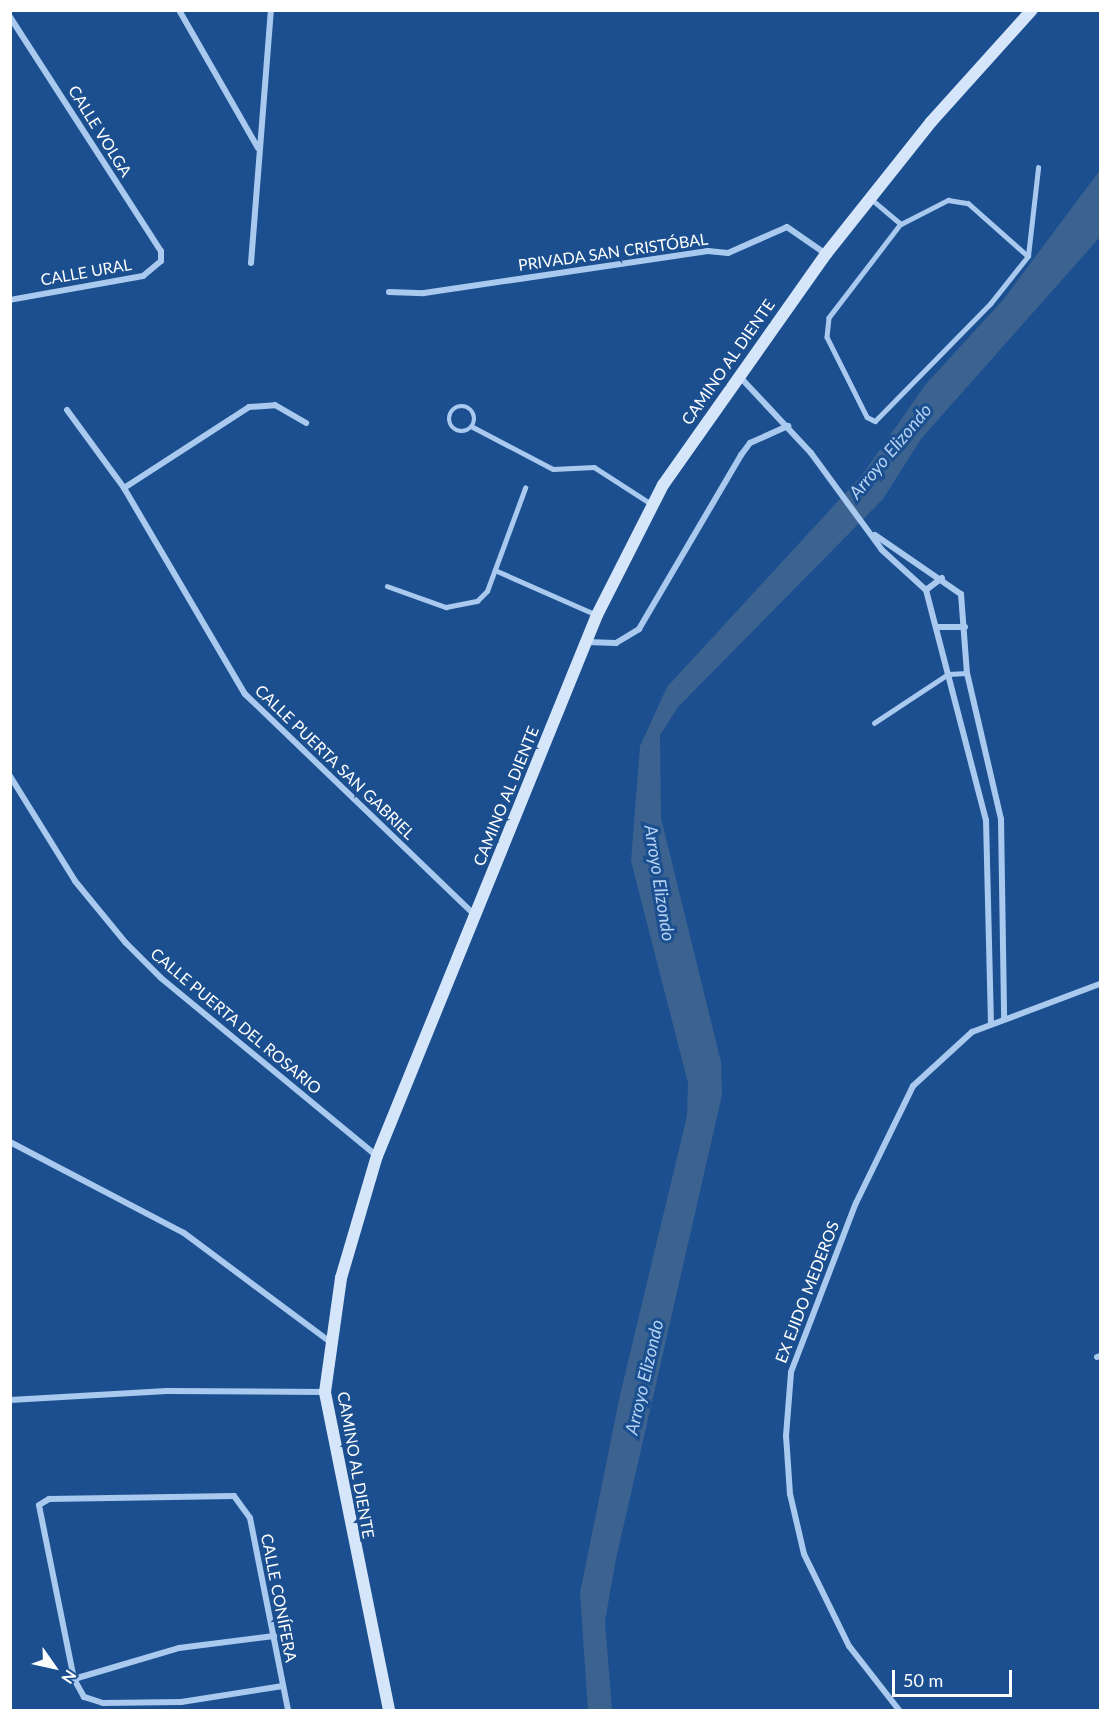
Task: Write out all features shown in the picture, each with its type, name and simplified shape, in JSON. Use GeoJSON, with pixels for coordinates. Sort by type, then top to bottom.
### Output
{"type":"FeatureCollection","features":[{"type":"Feature","properties":{"kind":"street"},"geometry":{"type":"LineString","coordinates":[[179,10],[258,148]]}},
{"type":"Feature","properties":{"kind":"street"},"geometry":{"type":"LineString","coordinates":[[251,263],[258,148],[271,10]]}},
{"type":"Feature","properties":{"kind":"street","name":"CAMINO AL DIENTE"},"geometry":{"type":"LineString","coordinates":[[389,1710],[325,1392],[329,1341],[340,1278],[377,1156],[597,615],[652,505],[738,374],[826,254],[981,63],[1032,10]]}},
{"type":"Feature","properties":{"kind":"street","name":"CALLE VOLGA"},"geometry":{"type":"LineString","coordinates":[[10,17],[156,241],[160,261]]}},
{"type":"Feature","properties":{"kind":"street","name":"PRIVADA SAN CRISTÓBAL"},"geometry":{"type":"LineString","coordinates":[[389,292],[424,293],[708,251],[728,253],[787,227],[826,254]]}},
{"type":"Feature","properties":{"kind":"street","name":"CALLE URAL"},"geometry":{"type":"LineString","coordinates":[[13,299],[123,282],[143,276],[160,261]]}},
{"type":"Feature","properties":{"kind":"street"},"geometry":{"type":"LineString","coordinates":[[10,290],[13,299]]}},
{"type":"Feature","properties":{"kind":"street"},"geometry":{"type":"LineString","coordinates":[[738,374],[788,426],[875,534],[942,578],[961,594],[967,674],[996,787],[1003,861],[1005,1017]]}},
{"type":"Feature","properties":{"kind":"street"},"geometry":{"type":"LineString","coordinates":[[124,488],[249,406],[275,405],[306,423]]}},
{"type":"Feature","properties":{"kind":"street","name":"CALLE PUERTA SAN GABRIEL"},"geometry":{"type":"LineString","coordinates":[[67,410],[124,488],[245,694],[475,916]]}},
{"type":"Feature","properties":{"kind":"street"},"geometry":{"type":"LineString","coordinates":[[586,642],[616,644],[639,629],[750,443],[788,426]]}},
{"type":"Feature","properties":{"kind":"street"},"geometry":{"type":"LineString","coordinates":[[875,534],[882,550],[926,590],[938,627],[948,674],[982,796],[989,862],[991,1023]]}},
{"type":"Feature","properties":{"kind":"street"},"geometry":{"type":"LineString","coordinates":[[926,590],[942,578]]}},
{"type":"Feature","properties":{"kind":"street"},"geometry":{"type":"LineString","coordinates":[[938,627],[965,627]]}},
{"type":"Feature","properties":{"kind":"street","name":"CALLE PUERTA DEL ROSARIO"},"geometry":{"type":"LineString","coordinates":[[10,776],[75,881],[126,943],[161,978],[377,1156]]}},
{"type":"Feature","properties":{"kind":"street"},"geometry":{"type":"LineString","coordinates":[[989,862],[1003,861]]}},
{"type":"Feature","properties":{"kind":"street","name":"EX EJIDO MEDEROS"},"geometry":{"type":"LineString","coordinates":[[898,1710],[849,1646],[804,1554],[790,1494],[790,1380],[856,1203],[913,1086],[946,1053],[991,1023],[1101,984]]}},
{"type":"Feature","properties":{"kind":"street"},"geometry":{"type":"LineString","coordinates":[[10,1142],[184,1233],[329,1341]]}},
{"type":"Feature","properties":{"kind":"street"},"geometry":{"type":"LineString","coordinates":[[10,1400],[166,1392],[325,1392]]}},
{"type":"Feature","properties":{"kind":"street","name":"CALLE CONÍFERA"},"geometry":{"type":"LineString","coordinates":[[74,1678],[39,1505],[49,1499],[234,1496],[250,1518],[288,1710]]}},
{"type":"Feature","properties":{"kind":"street"},"geometry":{"type":"LineString","coordinates":[[274,1636],[178,1648],[74,1678],[84,1696],[103,1703],[181,1702],[282,1686]]}},
{"type":"Feature","properties":{"kind":"lane"},"geometry":{"type":"LineString","coordinates":[[1028,256],[968,203],[948,201],[901,224],[829,318],[827,337],[867,417],[875,421],[990,304],[1028,256],[1038,168]]}},
{"type":"Feature","properties":{"kind":"lane"},"geometry":{"type":"LineString","coordinates":[[870,198],[901,224]]}},
{"type":"Feature","properties":{"kind":"lane"},"geometry":{"type":"LineString","coordinates":[[473,427],[473,411],[458,407],[452,412],[449,420],[458,432],[473,427],[553,469],[594,466],[652,505]]}},
{"type":"Feature","properties":{"kind":"lane"},"geometry":{"type":"LineString","coordinates":[[387,586],[446,607],[463,607],[487,591],[525,488]]}},
{"type":"Feature","properties":{"kind":"lane"},"geometry":{"type":"LineString","coordinates":[[495,570],[597,615]]}},
{"type":"Feature","properties":{"kind":"lane"},"geometry":{"type":"LineString","coordinates":[[874,723],[948,674],[967,674]]}},
{"type":"Feature","properties":{"kind":"water","name":"Arroyo Elizondo"},"geometry":{"type":"Polygon","coordinates":[[[1100,170],[1100,237],[921,439],[883,499],[678,707],[660,735],[661,818],[721,1062],[722,1095],[616,1559],[605,1621],[612,1710],[588,1710],[580,1593],[620,1395],[687,1116],[688,1083],[631,861],[640,746],[667,687],[862,475],[926,384],[1003,300],[1100,170]]]}}]}
